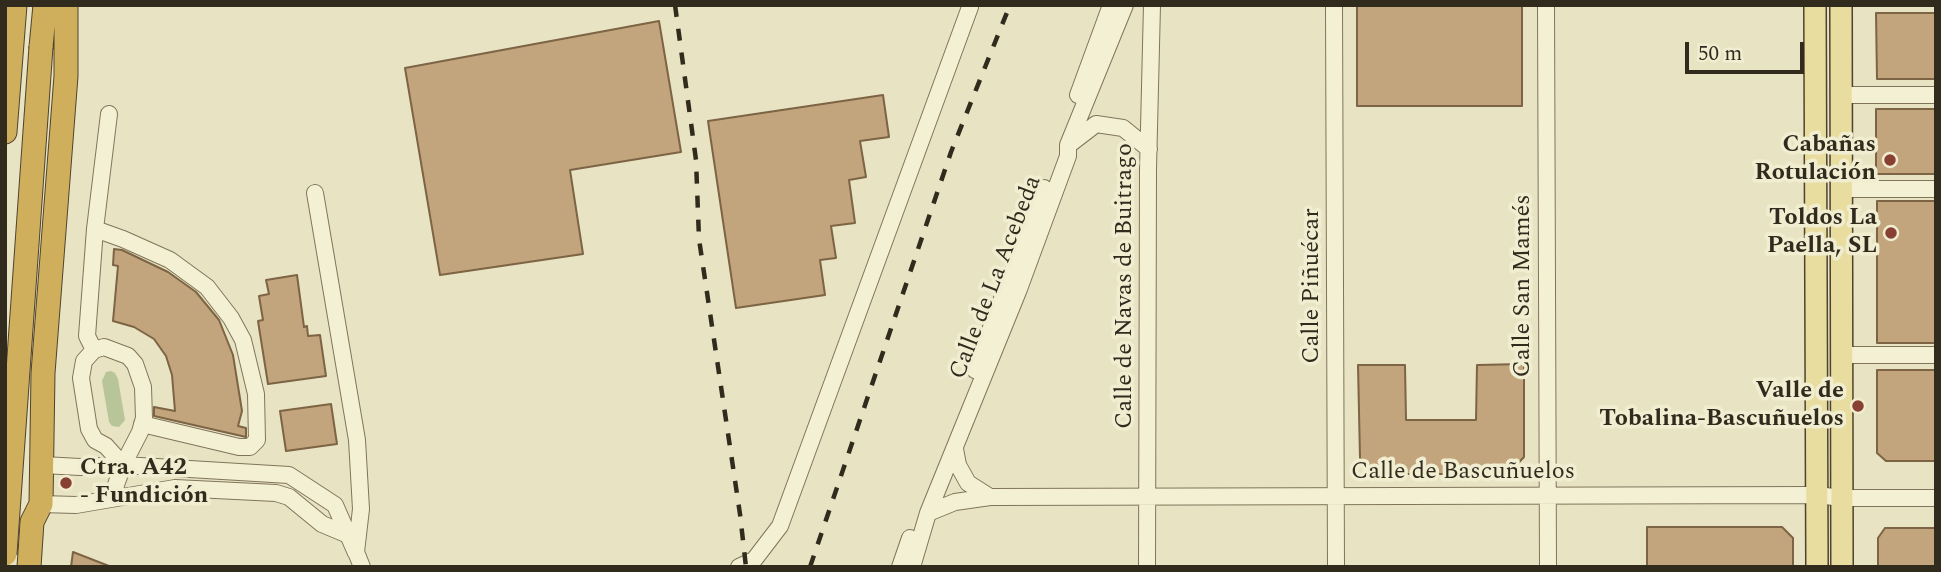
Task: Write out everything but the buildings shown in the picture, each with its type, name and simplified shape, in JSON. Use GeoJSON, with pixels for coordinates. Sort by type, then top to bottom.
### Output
{"type":"FeatureCollection","features":[{"type":"Feature","properties":{"kind":"highway"},"geometry":{"type":"LineString","coordinates":[[5,132],[15,5]]}},
{"type":"Feature","properties":{"kind":"highway"},"geometry":{"type":"LineString","coordinates":[[5,554],[45,5]]}},
{"type":"Feature","properties":{"kind":"highway"},"geometry":{"type":"LineString","coordinates":[[29,567],[33,522],[41,504],[43,373],[66,76],[66,5]]}},
{"type":"Feature","properties":{"kind":"main road"},"geometry":{"type":"LineString","coordinates":[[1815,5],[1817,567]]}},
{"type":"Feature","properties":{"kind":"main road"},"geometry":{"type":"LineString","coordinates":[[1841,5],[1842,567]]}},
{"type":"Feature","properties":{"kind":"street","name":"Calle de La Acebeda"},"geometry":{"type":"LineString","coordinates":[[900,567],[1111,5]]}},
{"type":"Feature","properties":{"kind":"street","name":"Calle de La Acebeda"},"geometry":{"type":"LineString","coordinates":[[912,567],[928,513],[1019,289],[1068,156],[1068,145],[1125,5]]}},
{"type":"Feature","properties":{"kind":"street","name":"Calle Piñuécar"},"geometry":{"type":"LineString","coordinates":[[1334,5],[1336,567]]}},
{"type":"Feature","properties":{"kind":"street","name":"Calle San Mamés"},"geometry":{"type":"LineString","coordinates":[[1546,5],[1548,567]]}},
{"type":"Feature","properties":{"kind":"street"},"geometry":{"type":"LineString","coordinates":[[738,567],[754,560],[780,526],[971,7]]}},
{"type":"Feature","properties":{"kind":"street","name":"Calle de Navas de Buitrago"},"geometry":{"type":"LineString","coordinates":[[1147,567],[1152,9]]}},
{"type":"Feature","properties":{"kind":"street"},"geometry":{"type":"LineString","coordinates":[[1842,95],[1936,95]]}},
{"type":"Feature","properties":{"kind":"street"},"geometry":{"type":"LineString","coordinates":[[94,350],[87,336],[94,229],[108,114]]}},
{"type":"Feature","properties":{"kind":"street"},"geometry":{"type":"LineString","coordinates":[[1068,145],[1096,124],[1123,128],[1149,149]]}},
{"type":"Feature","properties":{"kind":"street"},"geometry":{"type":"LineString","coordinates":[[1842,189],[1936,189]]}},
{"type":"Feature","properties":{"kind":"street"},"geometry":{"type":"LineString","coordinates":[[315,193],[357,440],[361,509],[357,562]]}},
{"type":"Feature","properties":{"kind":"street"},"geometry":{"type":"LineString","coordinates":[[94,229],[170,260],[207,287],[243,340],[256,394],[257,440],[250,447],[239,447],[142,425]]}},
{"type":"Feature","properties":{"kind":"street"},"geometry":{"type":"LineString","coordinates":[[111,499],[144,418],[143,387],[135,364],[128,356],[104,347],[94,350],[84,361],[81,377],[89,429],[95,440],[106,446],[123,465]]}},
{"type":"Feature","properties":{"kind":"street"},"geometry":{"type":"LineString","coordinates":[[1843,355],[1936,355]]}},
{"type":"Feature","properties":{"kind":"street"},"geometry":{"type":"LineString","coordinates":[[955,447],[958,465],[968,483],[990,497]]}},
{"type":"Feature","properties":{"kind":"street"},"geometry":{"type":"LineString","coordinates":[[43,465],[123,465],[289,475],[335,505],[357,562]]}},
{"type":"Feature","properties":{"kind":"street"},"geometry":{"type":"LineString","coordinates":[[41,504],[76,505],[175,488],[276,493],[289,497],[321,524],[346,534]]}},
{"type":"Feature","properties":{"kind":"street","name":"Calle de Bascuñuelos"},"geometry":{"type":"LineString","coordinates":[[928,513],[955,502],[990,497],[1817,495],[1842,498],[1936,498]]}},
{"type":"Feature","properties":{"kind":"green space"},"geometry":{"type":"Polygon","coordinates":[[[111,371],[118,379],[125,420],[119,427],[112,426],[109,422],[102,381],[106,372],[111,371]]]}},
{"type":"Feature","properties":{"kind":"railway"},"geometry":{"type":"LineString","coordinates":[[675,5],[696,160],[699,239],[746,567]]}},
{"type":"Feature","properties":{"kind":"railway"},"geometry":{"type":"LineString","coordinates":[[810,567],[951,152],[1010,5]]}},
{"type":"Feature","properties":{"kind":"place","name":"Cabañas Rotulación"},"geometry":{"type":"Point","coordinates":[1890,160]}},
{"type":"Feature","properties":{"kind":"place","name":"Toldos La Paella, SL"},"geometry":{"type":"Point","coordinates":[1891,233]}},
{"type":"Feature","properties":{"kind":"place","name":"Valle de Tobalina-Bascuñuelos"},"geometry":{"type":"Point","coordinates":[1858,406]}},
{"type":"Feature","properties":{"kind":"place","name":"Ctra. A42 - Fundición"},"geometry":{"type":"Point","coordinates":[66,483]}}]}
